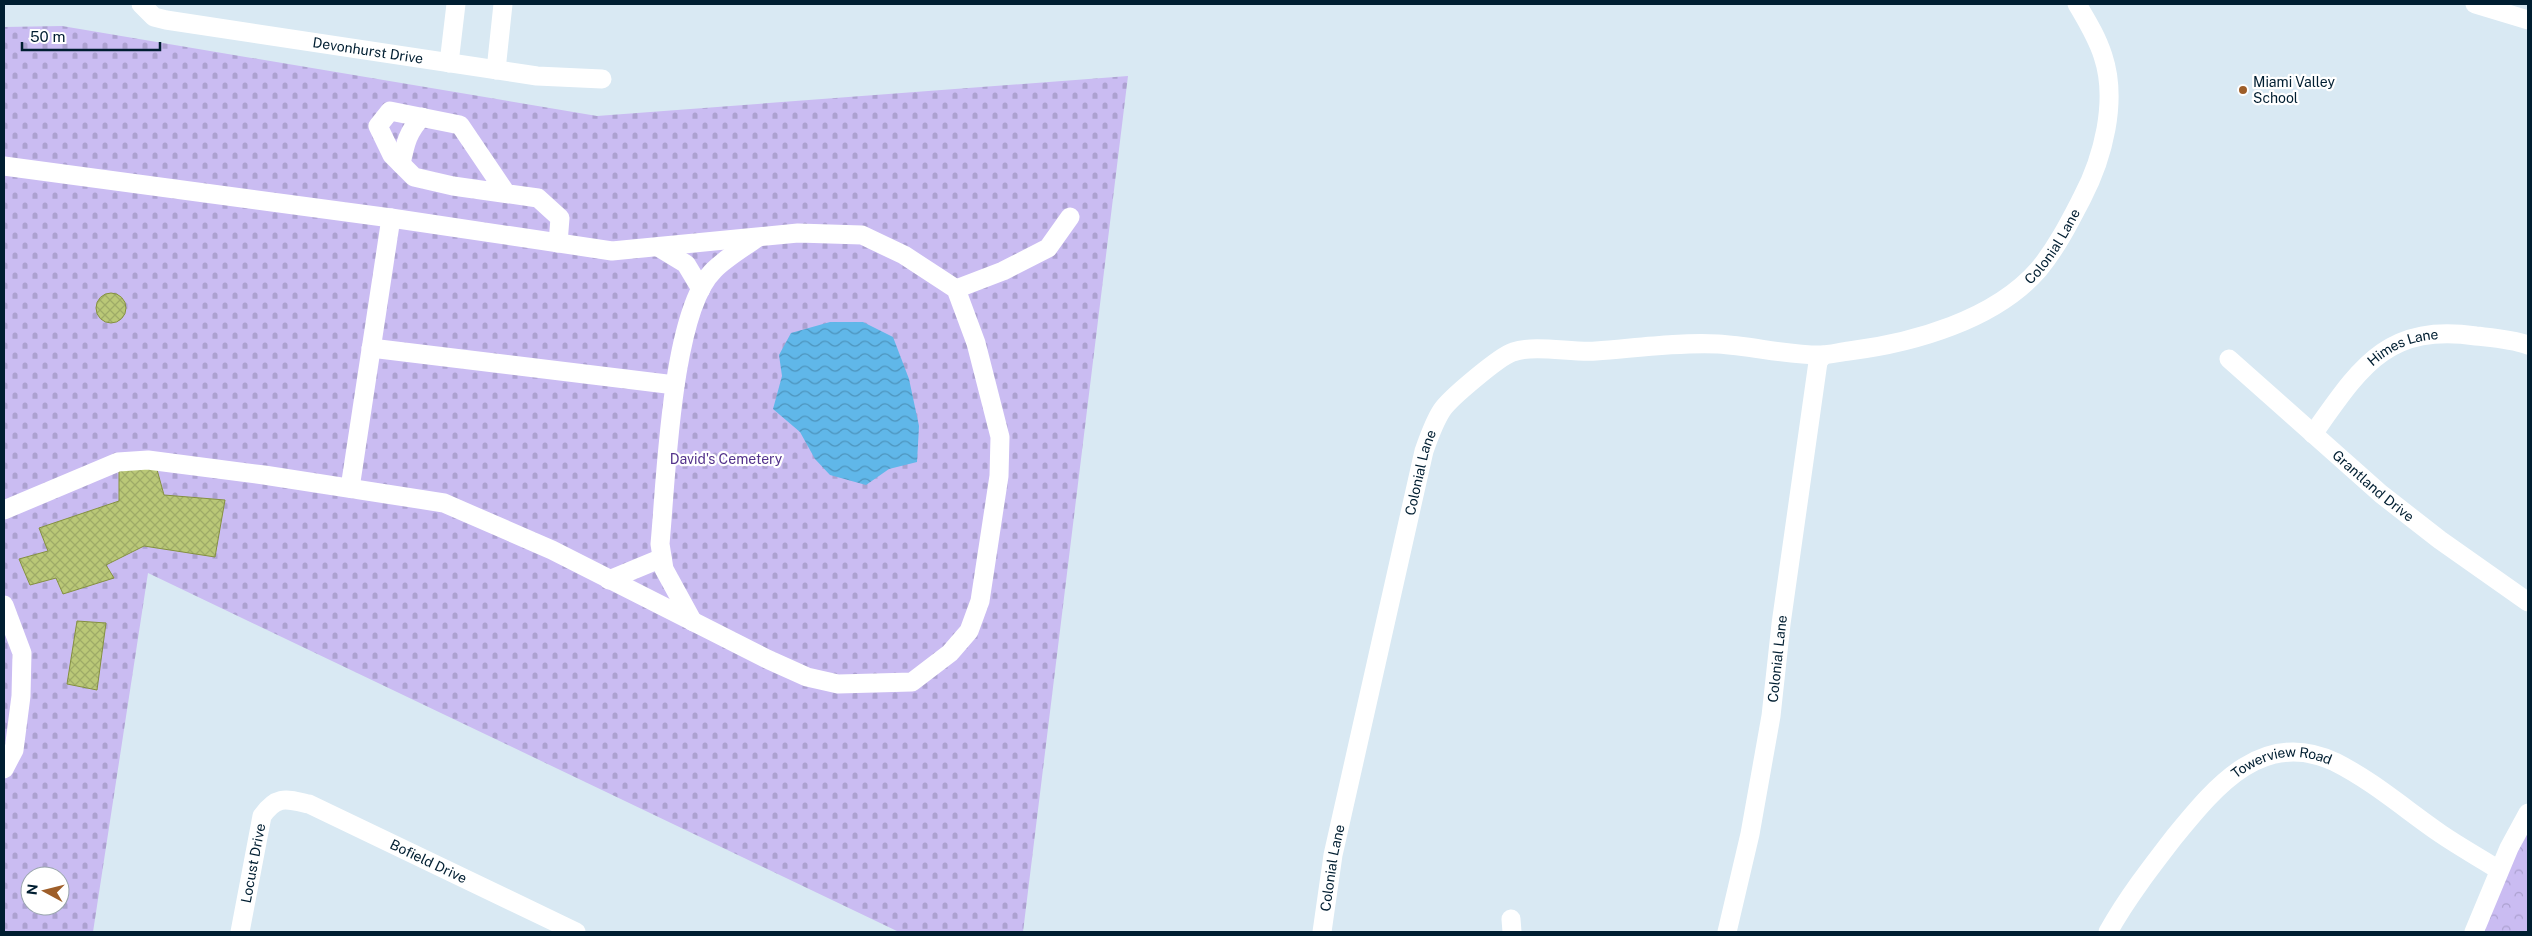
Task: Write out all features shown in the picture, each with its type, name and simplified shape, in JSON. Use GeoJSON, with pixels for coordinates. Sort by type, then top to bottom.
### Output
{"type":"FeatureCollection","features":[{"type":"Feature","properties":{"kind":"street","name":"Devonhurst Drive"},"geometry":{"type":"LineString","coordinates":[[141,4],[154,17],[166,20],[537,76],[602,79]]}},
{"type":"Feature","properties":{"kind":"street"},"geometry":{"type":"LineString","coordinates":[[449,63],[456,4]]}},
{"type":"Feature","properties":{"kind":"street"},"geometry":{"type":"LineString","coordinates":[[496,70],[503,4]]}},
{"type":"Feature","properties":{"kind":"street","name":"Colonial Lane"},"geometry":{"type":"LineString","coordinates":[[1322,932],[1335,847],[1424,451],[1443,408],[1474,380],[1511,352],[1526,349],[1582,352],[1719,344],[1823,355],[1878,347],[1921,337],[1992,306],[2017,289],[2038,270],[2060,240],[2088,187],[2099,158],[2109,101],[2104,59],[2096,38],[2077,4]]}},
{"type":"Feature","properties":{"kind":"street"},"geometry":{"type":"LineString","coordinates":[[2475,4],[2528,20]]}},
{"type":"Feature","properties":{"kind":"street"},"geometry":{"type":"LineString","coordinates":[[506,193],[460,125],[390,110],[378,126],[392,155],[414,177],[453,186],[538,198],[560,218],[558,243]]}},
{"type":"Feature","properties":{"kind":"street"},"geometry":{"type":"LineString","coordinates":[[402,164],[405,140],[413,126],[422,117]]}},
{"type":"Feature","properties":{"kind":"street"},"geometry":{"type":"LineString","coordinates":[[4,166],[390,218],[612,251],[798,233],[862,236],[904,255],[956,289],[976,343],[1000,437],[999,476],[980,601],[969,631],[950,653],[912,682],[838,684],[807,677],[693,622],[552,550],[444,503],[148,460],[118,462],[4,510]]}},
{"type":"Feature","properties":{"kind":"street"},"geometry":{"type":"LineString","coordinates":[[956,289],[1003,271],[1048,248],[1070,217]]}},
{"type":"Feature","properties":{"kind":"street"},"geometry":{"type":"LineString","coordinates":[[350,488],[390,218]]}},
{"type":"Feature","properties":{"kind":"street"},"geometry":{"type":"LineString","coordinates":[[693,622],[664,569],[660,544],[675,385],[686,333],[701,288],[714,270],[758,238]]}},
{"type":"Feature","properties":{"kind":"street"},"geometry":{"type":"LineString","coordinates":[[658,247],[686,264],[701,288]]}},
{"type":"Feature","properties":{"kind":"street","name":"Himes Lane"},"geometry":{"type":"LineString","coordinates":[[2313,434],[2368,362],[2387,348],[2408,338],[2424,334],[2453,332],[2516,341],[2528,345]]}},
{"type":"Feature","properties":{"kind":"street"},"geometry":{"type":"LineString","coordinates":[[371,348],[675,385]]}},
{"type":"Feature","properties":{"kind":"street","name":"Colonial Lane"},"geometry":{"type":"LineString","coordinates":[[1727,932],[1764,757],[1802,468],[1818,362],[1823,355]]}},
{"type":"Feature","properties":{"kind":"street","name":"Grantland Drive"},"geometry":{"type":"LineString","coordinates":[[2229,358],[2381,494],[2528,602]]}},
{"type":"Feature","properties":{"kind":"street"},"geometry":{"type":"LineString","coordinates":[[609,580],[662,558]]}},
{"type":"Feature","properties":{"kind":"street"},"geometry":{"type":"LineString","coordinates":[[4,605],[22,653],[21,696],[14,750],[4,769]]}},
{"type":"Feature","properties":{"kind":"street","name":"Towerview Road"},"geometry":{"type":"LineString","coordinates":[[2108,932],[2122,907],[2150,868],[2209,795],[2226,779],[2251,762],[2267,755],[2286,752],[2310,754],[2342,766],[2366,780],[2442,835],[2499,870]]}},
{"type":"Feature","properties":{"kind":"street","name":"Bofield Drive"},"geometry":{"type":"LineString","coordinates":[[277,801],[287,799],[309,804],[576,932]]}},
{"type":"Feature","properties":{"kind":"street","name":"Locust Drive"},"geometry":{"type":"LineString","coordinates":[[240,932],[262,816],[268,807],[277,801]]}},
{"type":"Feature","properties":{"kind":"street"},"geometry":{"type":"LineString","coordinates":[[2474,932],[2499,870],[2528,813]]}},
{"type":"Feature","properties":{"kind":"green space","name":"David's Cemetery"},"geometry":{"type":"Polygon","coordinates":[[[62,26],[597,116],[1128,76],[1023,932],[899,932],[148,573],[93,932],[4,932],[4,27],[62,26]]]}},
{"type":"Feature","properties":{"kind":"green space"},"geometry":{"type":"Polygon","coordinates":[[[2528,830],[2528,932],[2482,932],[2497,892],[2528,830]]]}},
{"type":"Feature","properties":{"kind":"water"},"geometry":{"type":"Polygon","coordinates":[[[830,322],[863,322],[893,337],[909,379],[919,426],[917,462],[889,469],[866,485],[830,475],[815,459],[800,432],[773,409],[782,376],[779,355],[791,333],[830,322]]]}},
{"type":"Feature","properties":{"kind":"building"},"geometry":{"type":"Polygon","coordinates":[[[111,293],[122,297],[126,308],[122,319],[111,323],[100,319],[96,308],[100,297],[111,293]]]}},
{"type":"Feature","properties":{"kind":"building"},"geometry":{"type":"Polygon","coordinates":[[[156,466],[164,495],[225,500],[215,557],[144,546],[106,565],[114,578],[63,594],[56,578],[30,585],[19,559],[48,551],[39,528],[119,501],[119,470],[156,466]]]}},
{"type":"Feature","properties":{"kind":"building"},"geometry":{"type":"Polygon","coordinates":[[[77,621],[106,623],[97,690],[67,684],[77,621]]]}},
{"type":"Feature","properties":{"kind":"place","name":"Miami Valley School"},"geometry":{"type":"Point","coordinates":[2243,90]}}]}
